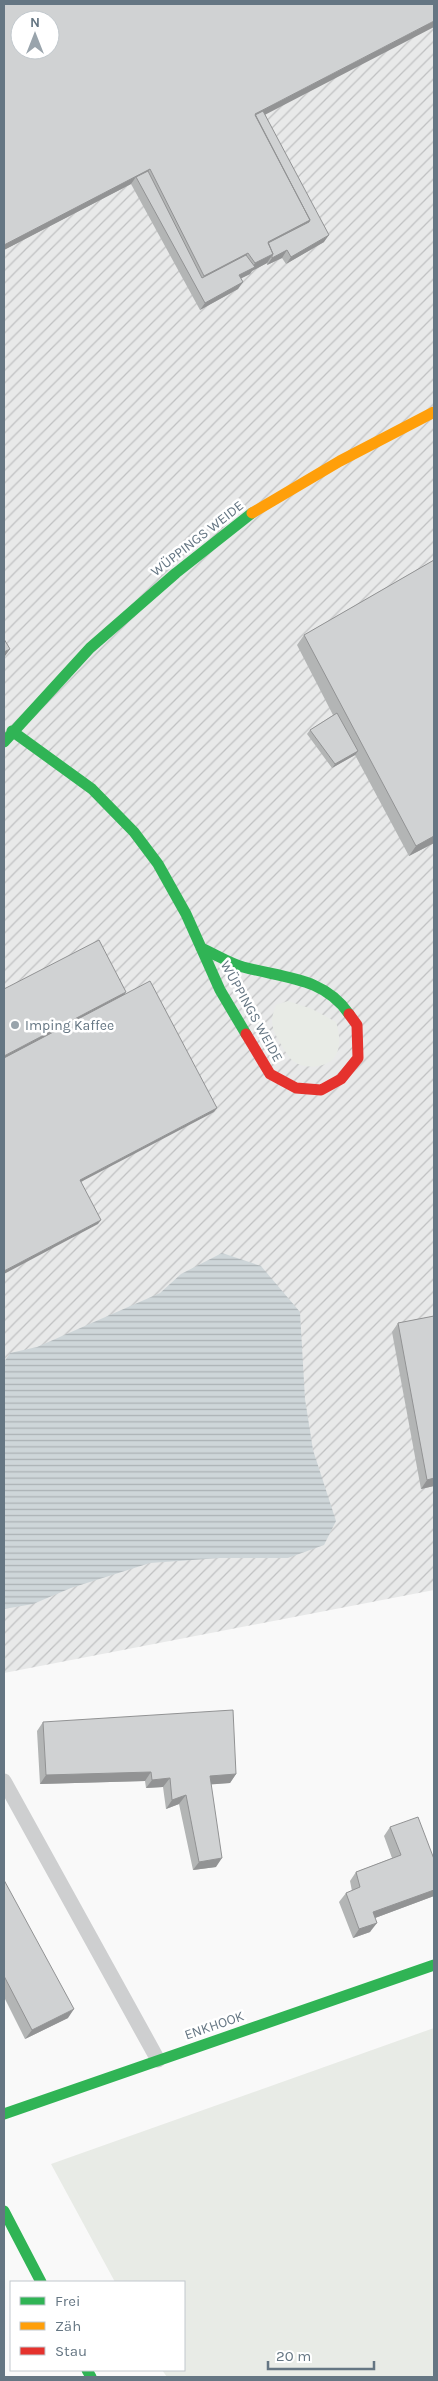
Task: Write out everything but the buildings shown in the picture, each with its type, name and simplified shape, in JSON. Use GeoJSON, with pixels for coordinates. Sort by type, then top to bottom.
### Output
{"type":"FeatureCollection","features":[{"type":"Feature","properties":{"kind":"street","name":"WÜPPINGS WEIDE"},"geometry":{"type":"LineString","coordinates":[[4,742],[12,731],[90,648],[176,573],[258,510],[340,460],[434,412]]}},
{"type":"Feature","properties":{"kind":"street","name":"WÜPPINGS WEIDE"},"geometry":{"type":"LineString","coordinates":[[12,731],[92,788],[134,832],[158,864],[186,914],[201,948],[220,990],[270,1074],[296,1088],[321,1090],[341,1079],[358,1058],[357,1025],[339,998],[311,983],[241,966],[201,948]]}},
{"type":"Feature","properties":{"kind":"street","name":"ENKHOOK"},"geometry":{"type":"LineString","coordinates":[[4,2114],[434,1965]]}},
{"type":"Feature","properties":{"kind":"street"},"geometry":{"type":"LineString","coordinates":[[4,2211],[40,2281]]}},
{"type":"Feature","properties":{"kind":"lane"},"geometry":{"type":"LineString","coordinates":[[4,1781],[158,2060]]}},
{"type":"Feature","properties":{"kind":"shaded area"},"geometry":{"type":"Polygon","coordinates":[[[4,4],[434,4],[434,1590],[4,1673],[4,4]]]}},
{"type":"Feature","properties":{"kind":"shaded area"},"geometry":{"type":"Polygon","coordinates":[[[288,1001],[312,1009],[336,1022],[339,1045],[337,1053],[329,1062],[317,1066],[304,1066],[293,1061],[287,1054],[274,1032],[272,1019],[276,1005],[288,1001]]]}},
{"type":"Feature","properties":{"kind":"shaded area"},"geometry":{"type":"Polygon","coordinates":[[[222,1253],[261,1266],[300,1312],[305,1399],[313,1450],[336,1521],[324,1545],[288,1558],[220,1558],[150,1563],[71,1588],[33,1604],[4,1609],[4,1362],[10,1353],[37,1347],[160,1293],[181,1274],[222,1253]]]}},
{"type":"Feature","properties":{"kind":"shaded area"},"geometry":{"type":"Polygon","coordinates":[[[434,2028],[434,2377],[167,2377],[163,2371],[185,2371],[185,2281],[114,2281],[51,2164],[434,2028]]]}},
{"type":"Feature","properties":{"kind":"traffic: fast"},"geometry":{"type":"LineString","coordinates":[[4,742],[90,648],[176,573],[252,513]]}},
{"type":"Feature","properties":{"kind":"traffic: fast"},"geometry":{"type":"LineString","coordinates":[[12,731],[92,789],[134,832],[158,864],[186,914],[220,990],[246,1034]]}},
{"type":"Feature","properties":{"kind":"traffic: fast"},"geometry":{"type":"LineString","coordinates":[[201,948],[238,965],[288,977],[315,986],[339,1002],[349,1014]]}},
{"type":"Feature","properties":{"kind":"traffic: fast"},"geometry":{"type":"LineString","coordinates":[[4,2114],[434,1965]]}},
{"type":"Feature","properties":{"kind":"traffic: fast"},"geometry":{"type":"LineString","coordinates":[[4,2211],[40,2281]]}},
{"type":"Feature","properties":{"kind":"traffic: fast"},"geometry":{"type":"LineString","coordinates":[[88,2371],[91,2377]]}},
{"type":"Feature","properties":{"kind":"traffic: slow"},"geometry":{"type":"LineString","coordinates":[[252,513],[340,461],[434,412]]}},
{"type":"Feature","properties":{"kind":"traffic: jam"},"geometry":{"type":"LineString","coordinates":[[246,1034],[270,1074],[296,1088],[321,1090],[341,1079],[358,1058],[357,1025],[349,1014]]}},
{"type":"Feature","properties":{"kind":"place","name":"Imping Kaffee"},"geometry":{"type":"Point","coordinates":[15,1025]}}]}
